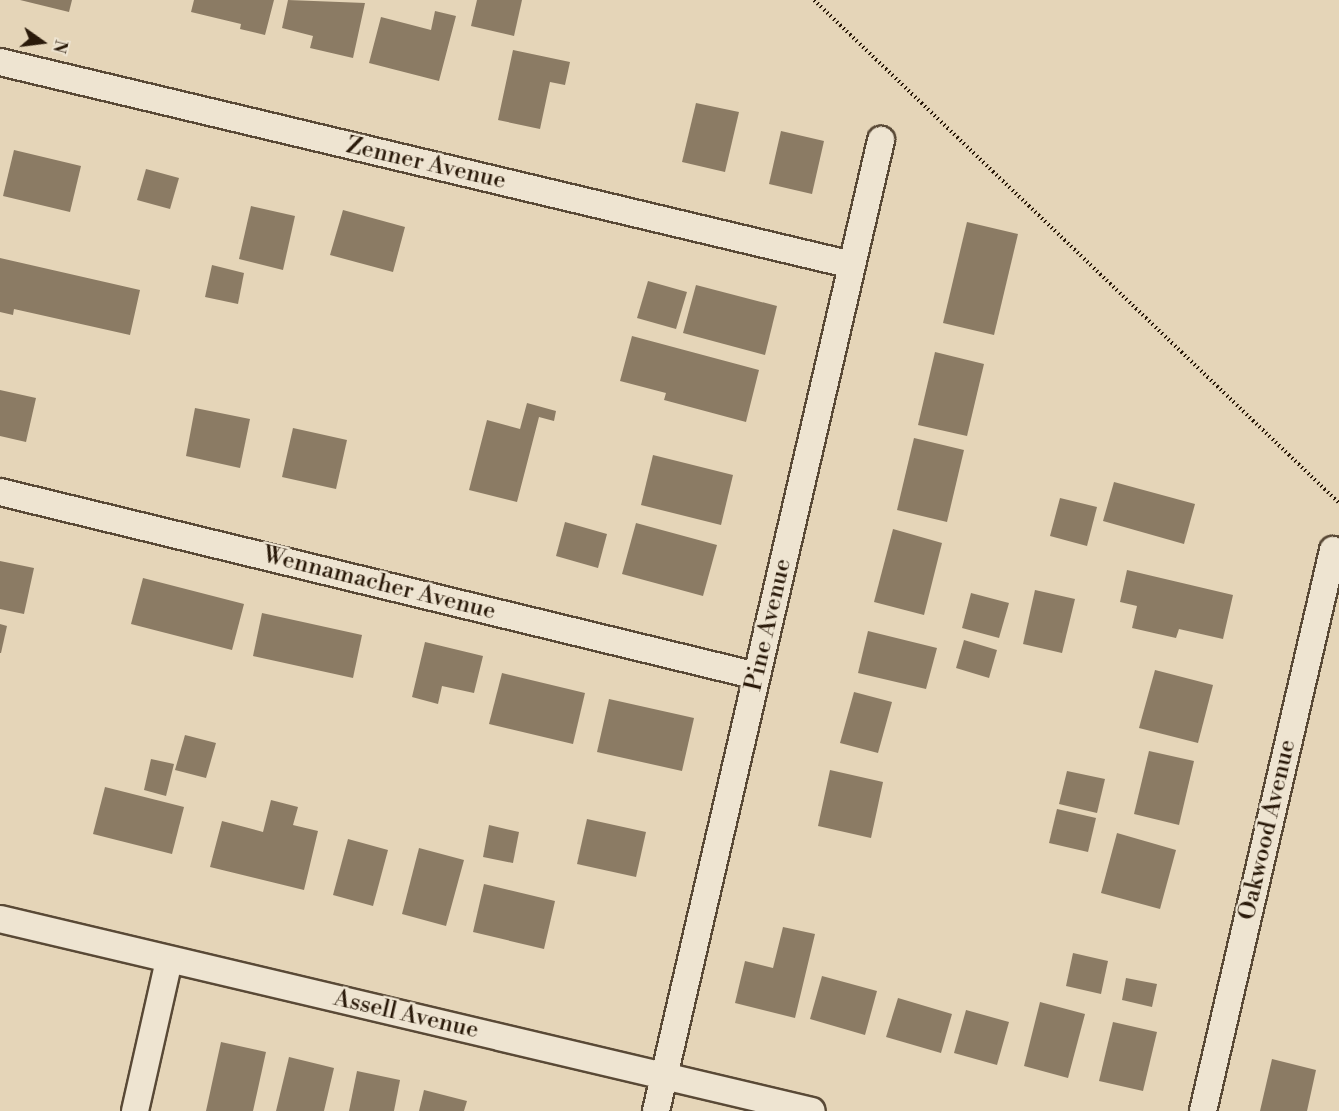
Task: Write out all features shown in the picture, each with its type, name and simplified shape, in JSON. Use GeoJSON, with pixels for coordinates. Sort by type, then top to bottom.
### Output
{"type":"FeatureCollection","features":[{"type":"Feature","properties":{"kind":"street","name":"Zenner Avenue"},"geometry":{"type":"LineString","coordinates":[[0,62],[852,265]]}},
{"type":"Feature","properties":{"kind":"street","name":"Pine Avenue"},"geometry":{"type":"LineString","coordinates":[[656,1111],[881,140]]}},
{"type":"Feature","properties":{"kind":"street","name":"Wennamacher Avenue"},"geometry":{"type":"LineString","coordinates":[[0,492],[757,676]]}},
{"type":"Feature","properties":{"kind":"street","name":"Oakwood Avenue"},"geometry":{"type":"LineString","coordinates":[[1203,1111],[1333,550]]}},
{"type":"Feature","properties":{"kind":"street","name":"Assell Avenue"},"geometry":{"type":"LineString","coordinates":[[0,919],[812,1111]]}},
{"type":"Feature","properties":{"kind":"street"},"geometry":{"type":"LineString","coordinates":[[135,1111],[169,960]]}},
{"type":"Feature","properties":{"kind":"path"},"geometry":{"type":"LineString","coordinates":[[814,0],[1339,503]]}},
{"type":"Feature","properties":{"kind":"building"},"geometry":{"type":"Polygon","coordinates":[[[20,0],[72,0],[69,12],[20,0]]]}},
{"type":"Feature","properties":{"kind":"building"},"geometry":{"type":"Polygon","coordinates":[[[194,0],[274,0],[265,35],[240,29],[241,24],[191,12],[194,0]]]}},
{"type":"Feature","properties":{"kind":"building"},"geometry":{"type":"Polygon","coordinates":[[[288,0],[365,3],[353,58],[310,48],[313,36],[282,28],[288,0]]]}},
{"type":"Feature","properties":{"kind":"building"},"geometry":{"type":"Polygon","coordinates":[[[477,0],[522,0],[514,36],[471,26],[477,0]]]}},
{"type":"Feature","properties":{"kind":"building"},"geometry":{"type":"Polygon","coordinates":[[[435,11],[456,16],[439,81],[369,63],[381,17],[431,30],[435,11]]]}},
{"type":"Feature","properties":{"kind":"building"},"geometry":{"type":"Polygon","coordinates":[[[513,50],[570,62],[565,85],[550,82],[540,129],[498,120],[513,50]]]}},
{"type":"Feature","properties":{"kind":"building"},"geometry":{"type":"Polygon","coordinates":[[[696,103],[739,112],[725,172],[682,162],[696,103]]]}},
{"type":"Feature","properties":{"kind":"building"},"geometry":{"type":"Polygon","coordinates":[[[781,131],[824,141],[812,194],[769,184],[781,131]]]}},
{"type":"Feature","properties":{"kind":"building"},"geometry":{"type":"Polygon","coordinates":[[[14,150],[81,166],[70,212],[3,196],[14,150]]]}},
{"type":"Feature","properties":{"kind":"building"},"geometry":{"type":"Polygon","coordinates":[[[146,169],[179,178],[170,209],[137,200],[146,169]]]}},
{"type":"Feature","properties":{"kind":"building"},"geometry":{"type":"Polygon","coordinates":[[[251,206],[295,216],[283,270],[239,259],[251,206]]]}},
{"type":"Feature","properties":{"kind":"building"},"geometry":{"type":"Polygon","coordinates":[[[343,210],[405,227],[393,272],[330,255],[343,210]]]}},
{"type":"Feature","properties":{"kind":"building"},"geometry":{"type":"Polygon","coordinates":[[[967,222],[1018,234],[994,335],[943,323],[967,222]]]}},
{"type":"Feature","properties":{"kind":"building"},"geometry":{"type":"Polygon","coordinates":[[[0,258],[140,290],[130,335],[14,309],[13,315],[0,312],[0,258]]]}},
{"type":"Feature","properties":{"kind":"building"},"geometry":{"type":"Polygon","coordinates":[[[212,265],[244,273],[238,304],[205,297],[212,265]]]}},
{"type":"Feature","properties":{"kind":"building"},"geometry":{"type":"Polygon","coordinates":[[[648,281],[687,292],[676,329],[637,318],[648,281]]]}},
{"type":"Feature","properties":{"kind":"building"},"geometry":{"type":"Polygon","coordinates":[[[696,285],[777,306],[765,355],[683,333],[696,285]]]}},
{"type":"Feature","properties":{"kind":"building"},"geometry":{"type":"Polygon","coordinates":[[[632,336],[759,370],[746,422],[664,400],[666,393],[620,381],[632,336]]]}},
{"type":"Feature","properties":{"kind":"building"},"geometry":{"type":"Polygon","coordinates":[[[935,352],[984,364],[967,436],[918,425],[935,352]]]}},
{"type":"Feature","properties":{"kind":"building"},"geometry":{"type":"Polygon","coordinates":[[[0,390],[36,398],[26,442],[0,436],[0,390]]]}},
{"type":"Feature","properties":{"kind":"building"},"geometry":{"type":"Polygon","coordinates":[[[527,403],[556,411],[554,421],[539,417],[517,502],[469,490],[487,420],[520,429],[527,403]]]}},
{"type":"Feature","properties":{"kind":"building"},"geometry":{"type":"Polygon","coordinates":[[[195,408],[250,419],[240,468],[186,456],[195,408]]]}},
{"type":"Feature","properties":{"kind":"building"},"geometry":{"type":"Polygon","coordinates":[[[293,428],[347,440],[336,489],[282,477],[293,428]]]}},
{"type":"Feature","properties":{"kind":"building"},"geometry":{"type":"Polygon","coordinates":[[[914,438],[964,450],[947,522],[897,510],[914,438]]]}},
{"type":"Feature","properties":{"kind":"building"},"geometry":{"type":"Polygon","coordinates":[[[653,455],[733,475],[721,525],[641,505],[653,455]]]}},
{"type":"Feature","properties":{"kind":"building"},"geometry":{"type":"Polygon","coordinates":[[[1114,482],[1195,504],[1184,544],[1103,521],[1114,482]]]}},
{"type":"Feature","properties":{"kind":"building"},"geometry":{"type":"Polygon","coordinates":[[[1060,498],[1097,507],[1087,546],[1050,536],[1060,498]]]}},
{"type":"Feature","properties":{"kind":"building"},"geometry":{"type":"Polygon","coordinates":[[[565,522],[607,534],[598,568],[556,556],[565,522]]]}},
{"type":"Feature","properties":{"kind":"building"},"geometry":{"type":"Polygon","coordinates":[[[636,523],[717,545],[703,596],[622,574],[636,523]]]}},
{"type":"Feature","properties":{"kind":"building"},"geometry":{"type":"Polygon","coordinates":[[[893,529],[942,543],[924,615],[874,602],[893,529]]]}},
{"type":"Feature","properties":{"kind":"building"},"geometry":{"type":"Polygon","coordinates":[[[0,561],[34,568],[24,614],[0,609],[0,561]]]}},
{"type":"Feature","properties":{"kind":"building"},"geometry":{"type":"Polygon","coordinates":[[[1127,570],[1233,595],[1223,639],[1179,629],[1176,638],[1132,628],[1137,606],[1120,602],[1127,570]]]}},
{"type":"Feature","properties":{"kind":"building"},"geometry":{"type":"Polygon","coordinates":[[[143,578],[244,604],[232,650],[131,624],[143,578]]]}},
{"type":"Feature","properties":{"kind":"building"},"geometry":{"type":"Polygon","coordinates":[[[1035,590],[1075,599],[1062,653],[1023,644],[1035,590]]]}},
{"type":"Feature","properties":{"kind":"building"},"geometry":{"type":"Polygon","coordinates":[[[971,593],[1009,603],[999,638],[962,628],[971,593]]]}},
{"type":"Feature","properties":{"kind":"building"},"geometry":{"type":"Polygon","coordinates":[[[262,613],[362,635],[353,678],[253,656],[262,613]]]}},
{"type":"Feature","properties":{"kind":"building"},"geometry":{"type":"Polygon","coordinates":[[[0,624],[7,626],[1,653],[0,653],[0,624]]]}},
{"type":"Feature","properties":{"kind":"building"},"geometry":{"type":"Polygon","coordinates":[[[868,631],[937,648],[926,689],[858,673],[868,631]]]}},
{"type":"Feature","properties":{"kind":"building"},"geometry":{"type":"Polygon","coordinates":[[[964,640],[997,650],[989,678],[956,668],[964,640]]]}},
{"type":"Feature","properties":{"kind":"building"},"geometry":{"type":"Polygon","coordinates":[[[425,642],[483,656],[474,693],[442,686],[438,704],[412,697],[425,642]]]}},
{"type":"Feature","properties":{"kind":"building"},"geometry":{"type":"Polygon","coordinates":[[[1155,670],[1213,685],[1198,743],[1139,728],[1155,670]]]}},
{"type":"Feature","properties":{"kind":"building"},"geometry":{"type":"Polygon","coordinates":[[[502,673],[585,693],[573,744],[489,724],[502,673]]]}},
{"type":"Feature","properties":{"kind":"building"},"geometry":{"type":"Polygon","coordinates":[[[854,692],[892,702],[878,753],[840,743],[854,692]]]}},
{"type":"Feature","properties":{"kind":"building"},"geometry":{"type":"Polygon","coordinates":[[[609,699],[694,718],[682,771],[597,752],[609,699]]]}},
{"type":"Feature","properties":{"kind":"building"},"geometry":{"type":"Polygon","coordinates":[[[185,735],[216,743],[206,778],[175,770],[185,735]]]}},
{"type":"Feature","properties":{"kind":"building"},"geometry":{"type":"Polygon","coordinates":[[[1149,751],[1194,761],[1179,825],[1134,814],[1149,751]]]}},
{"type":"Feature","properties":{"kind":"building"},"geometry":{"type":"Polygon","coordinates":[[[151,759],[174,764],[166,796],[144,790],[151,759]]]}},
{"type":"Feature","properties":{"kind":"building"},"geometry":{"type":"Polygon","coordinates":[[[830,770],[883,782],[871,838],[818,826],[830,770]]]}},
{"type":"Feature","properties":{"kind":"building"},"geometry":{"type":"Polygon","coordinates":[[[1067,771],[1105,779],[1097,813],[1059,804],[1067,771]]]}},
{"type":"Feature","properties":{"kind":"building"},"geometry":{"type":"Polygon","coordinates":[[[105,787],[184,807],[172,854],[93,834],[105,787]]]}},
{"type":"Feature","properties":{"kind":"building"},"geometry":{"type":"Polygon","coordinates":[[[271,800],[298,807],[293,825],[318,831],[304,890],[210,867],[222,821],[263,832],[271,800]]]}},
{"type":"Feature","properties":{"kind":"building"},"geometry":{"type":"Polygon","coordinates":[[[1057,809],[1096,818],[1088,852],[1049,843],[1057,809]]]}},
{"type":"Feature","properties":{"kind":"building"},"geometry":{"type":"Polygon","coordinates":[[[587,819],[646,832],[636,877],[577,864],[587,819]]]}},
{"type":"Feature","properties":{"kind":"building"},"geometry":{"type":"Polygon","coordinates":[[[489,825],[519,832],[513,863],[483,857],[489,825]]]}},
{"type":"Feature","properties":{"kind":"building"},"geometry":{"type":"Polygon","coordinates":[[[1117,833],[1176,850],[1160,909],[1101,893],[1117,833]]]}},
{"type":"Feature","properties":{"kind":"building"},"geometry":{"type":"Polygon","coordinates":[[[348,839],[388,850],[373,906],[333,895],[348,839]]]}},
{"type":"Feature","properties":{"kind":"building"},"geometry":{"type":"Polygon","coordinates":[[[419,848],[464,860],[446,926],[402,914],[419,848]]]}},
{"type":"Feature","properties":{"kind":"building"},"geometry":{"type":"Polygon","coordinates":[[[484,884],[555,901],[544,949],[473,932],[484,884]]]}},
{"type":"Feature","properties":{"kind":"building"},"geometry":{"type":"Polygon","coordinates":[[[783,927],[815,934],[795,1018],[735,1003],[745,961],[773,968],[783,927]]]}},
{"type":"Feature","properties":{"kind":"building"},"geometry":{"type":"Polygon","coordinates":[[[1073,953],[1108,961],[1101,994],[1066,986],[1073,953]]]}},
{"type":"Feature","properties":{"kind":"building"},"geometry":{"type":"Polygon","coordinates":[[[822,976],[877,991],[865,1035],[810,1019],[822,976]]]}},
{"type":"Feature","properties":{"kind":"building"},"geometry":{"type":"Polygon","coordinates":[[[1126,978],[1157,984],[1152,1007],[1122,1000],[1126,978]]]}},
{"type":"Feature","properties":{"kind":"building"},"geometry":{"type":"Polygon","coordinates":[[[898,998],[952,1014],[941,1053],[886,1037],[898,998]]]}},
{"type":"Feature","properties":{"kind":"building"},"geometry":{"type":"Polygon","coordinates":[[[1040,1002],[1085,1014],[1068,1078],[1024,1066],[1040,1002]]]}},
{"type":"Feature","properties":{"kind":"building"},"geometry":{"type":"Polygon","coordinates":[[[966,1010],[1009,1022],[997,1065],[954,1053],[966,1010]]]}},
{"type":"Feature","properties":{"kind":"building"},"geometry":{"type":"Polygon","coordinates":[[[1113,1022],[1157,1032],[1143,1091],[1099,1081],[1113,1022]]]}},
{"type":"Feature","properties":{"kind":"building"},"geometry":{"type":"Polygon","coordinates":[[[221,1042],[266,1052],[253,1111],[206,1111],[221,1042]]]}},
{"type":"Feature","properties":{"kind":"building"},"geometry":{"type":"Polygon","coordinates":[[[289,1057],[334,1068],[324,1111],[276,1111],[289,1057]]]}},
{"type":"Feature","properties":{"kind":"building"},"geometry":{"type":"Polygon","coordinates":[[[1272,1059],[1316,1070],[1307,1111],[1260,1111],[1272,1059]]]}},
{"type":"Feature","properties":{"kind":"building"},"geometry":{"type":"Polygon","coordinates":[[[357,1071],[400,1080],[394,1111],[349,1111],[357,1071]]]}},
{"type":"Feature","properties":{"kind":"building"},"geometry":{"type":"Polygon","coordinates":[[[424,1090],[467,1101],[464,1111],[419,1111],[424,1090]]]}}]}
